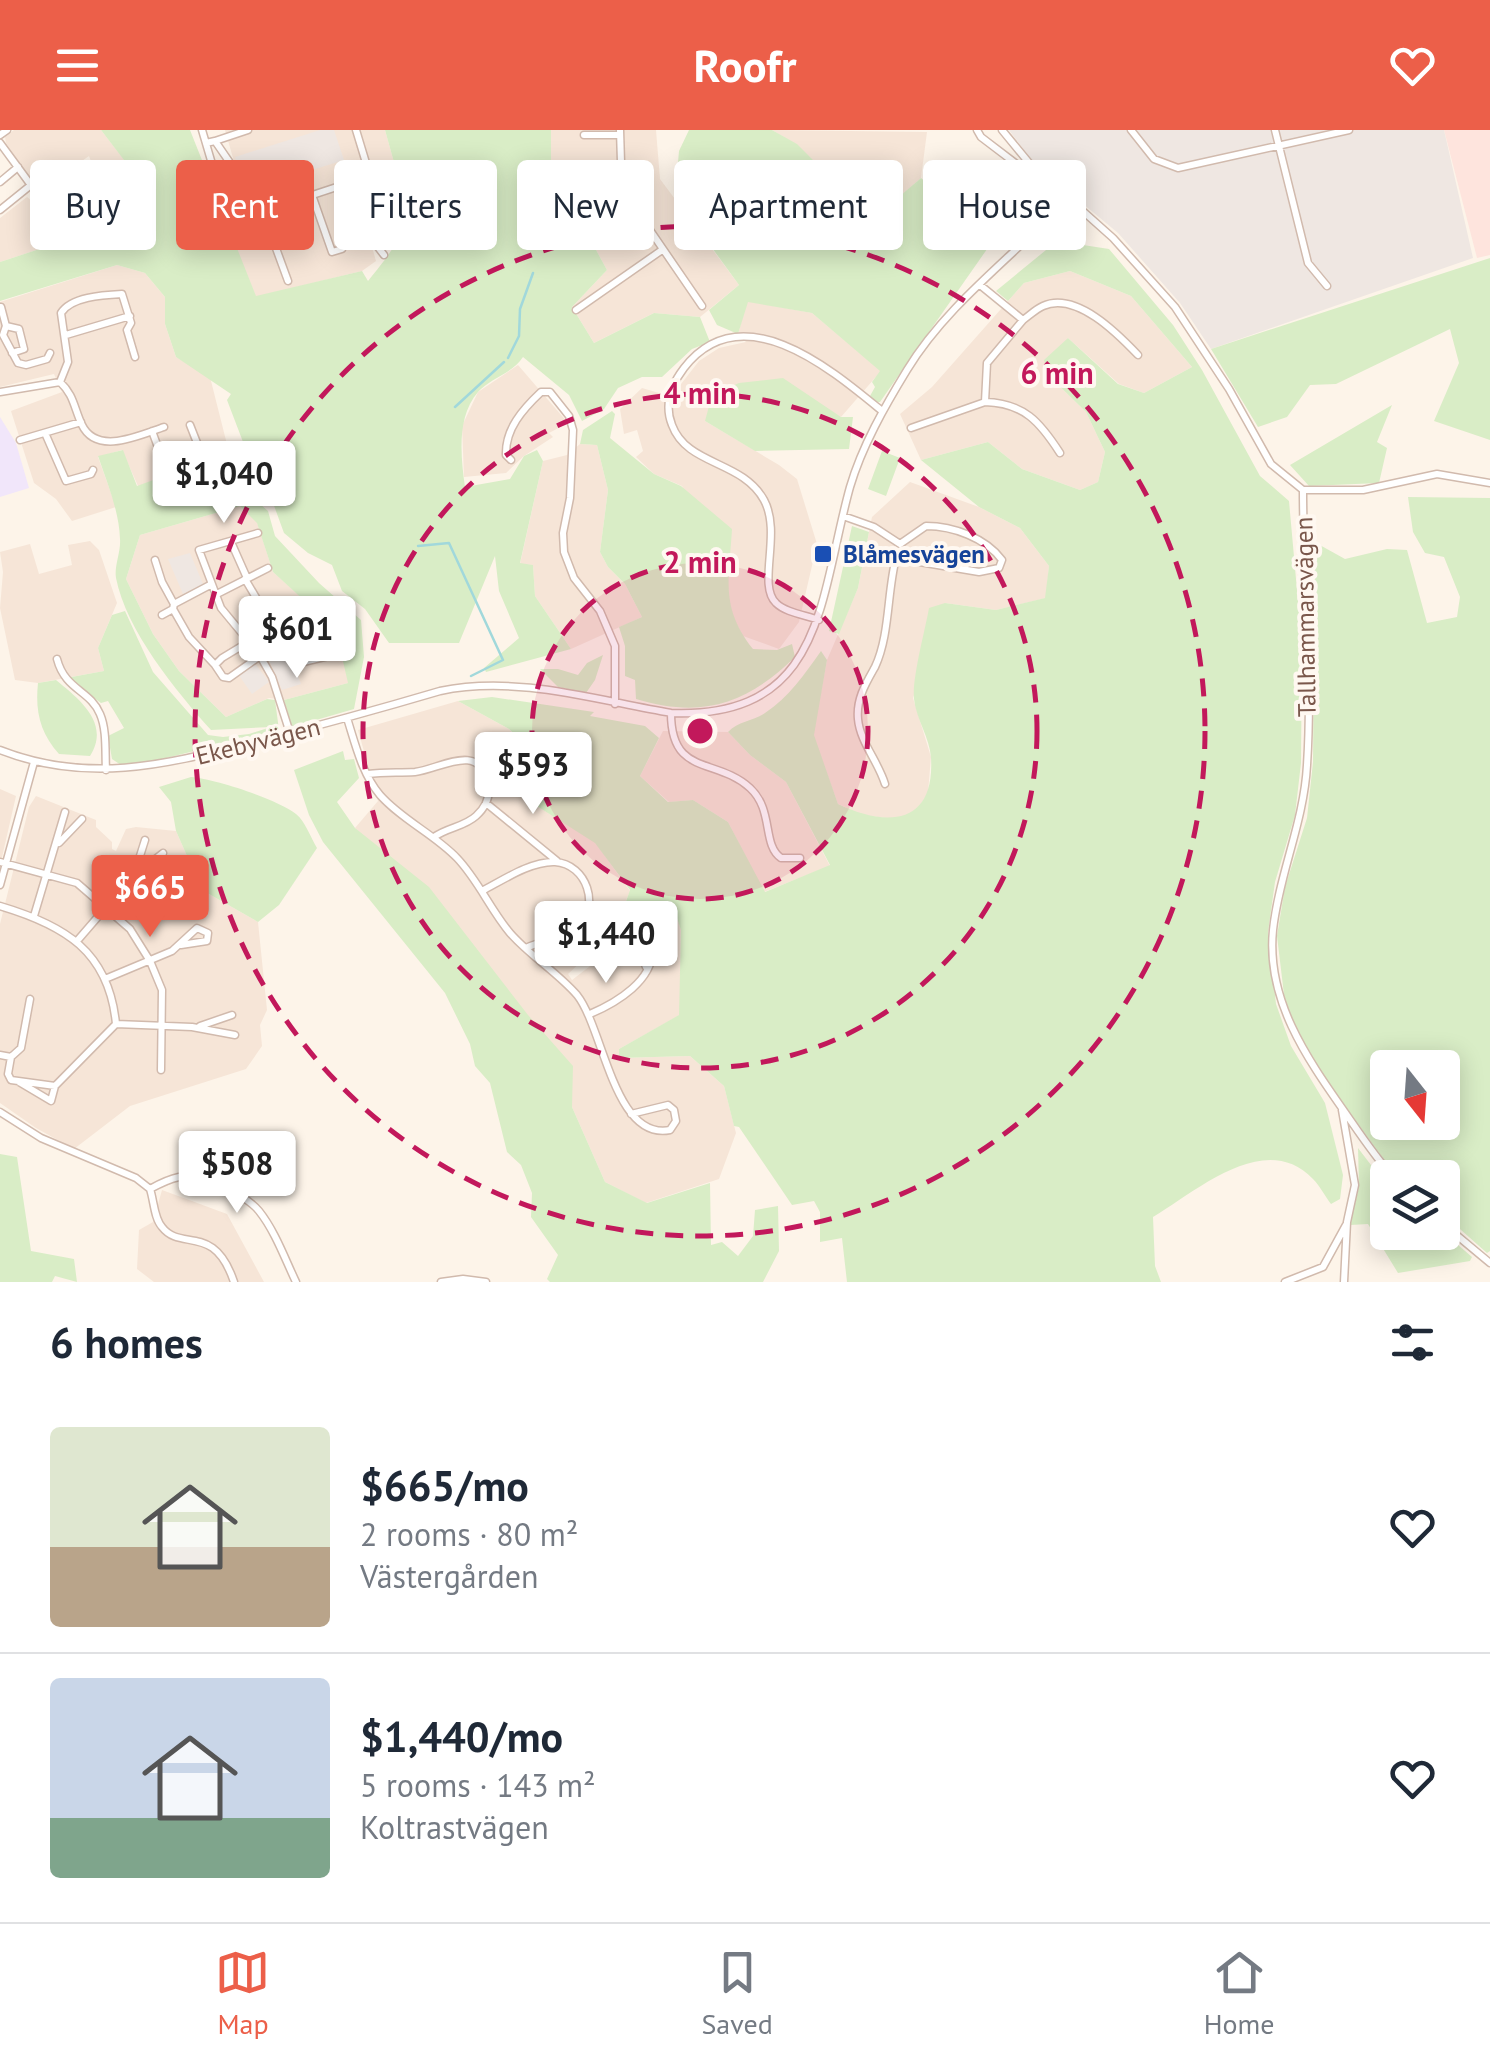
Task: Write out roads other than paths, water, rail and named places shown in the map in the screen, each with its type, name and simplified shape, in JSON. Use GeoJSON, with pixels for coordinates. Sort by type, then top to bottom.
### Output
{"type":"FeatureCollection","features":[{"type":"Feature","properties":{"kind":"street"},"geometry":{"type":"LineString","coordinates":[[7,130],[0,139],[30,184]]}},
{"type":"Feature","properties":{"kind":"street"},"geometry":{"type":"LineString","coordinates":[[202,130],[225,160]]}},
{"type":"Feature","properties":{"kind":"street"},"geometry":{"type":"LineString","coordinates":[[210,142],[248,130]]}},
{"type":"Feature","properties":{"kind":"street"},"geometry":{"type":"LineString","coordinates":[[356,130],[365,160]]}},
{"type":"Feature","properties":{"kind":"street"},"geometry":{"type":"LineString","coordinates":[[977,130],[1011,160]]}},
{"type":"Feature","properties":{"kind":"street","name":"Tallhammarsvägen"},"geometry":{"type":"LineString","coordinates":[[1002,130],[1027,160]]}},
{"type":"Feature","properties":{"kind":"street"},"geometry":{"type":"LineString","coordinates":[[1131,130],[1154,159],[1178,168],[1349,130]]}},
{"type":"Feature","properties":{"kind":"street"},"geometry":{"type":"LineString","coordinates":[[1275,130],[1308,263],[1326,286]]}},
{"type":"Feature","properties":{"kind":"street"},"geometry":{"type":"LineString","coordinates":[[584,135],[620,132],[622,160]]}},
{"type":"Feature","properties":{"kind":"street"},"geometry":{"type":"LineString","coordinates":[[210,142],[213,160]]}},
{"type":"Feature","properties":{"kind":"street"},"geometry":{"type":"LineString","coordinates":[[80,166],[89,169],[90,178],[69,190],[61,192],[55,188],[64,176],[80,166]]}},
{"type":"Feature","properties":{"kind":"street"},"geometry":{"type":"LineString","coordinates":[[0,182],[18,168]]}},
{"type":"Feature","properties":{"kind":"street"},"geometry":{"type":"LineString","coordinates":[[0,210],[30,186]]}},
{"type":"Feature","properties":{"kind":"street"},"geometry":{"type":"LineString","coordinates":[[314,201],[332,252],[337,250]]}},
{"type":"Feature","properties":{"kind":"street","name":"Tallhammarsvägen"},"geometry":{"type":"LineString","coordinates":[[1086,215],[1113,238],[1175,307],[1271,464],[1303,490],[1308,765],[1302,815],[1273,933],[1282,1002],[1303,1053],[1381,1160]]}},
{"type":"Feature","properties":{"kind":"street"},"geometry":{"type":"LineString","coordinates":[[654,239],[702,306]]}},
{"type":"Feature","properties":{"kind":"street"},"geometry":{"type":"LineString","coordinates":[[277,250],[288,281]]}},
{"type":"Feature","properties":{"kind":"street"},"geometry":{"type":"LineString","coordinates":[[380,250],[384,255]]}},
{"type":"Feature","properties":{"kind":"street"},"geometry":{"type":"LineString","coordinates":[[576,310],[662,250]]}},
{"type":"Feature","properties":{"kind":"street","name":"Ekebyvägen"},"geometry":{"type":"LineString","coordinates":[[0,750],[34,762],[106,770],[165,764],[440,691],[474,686],[514,686],[670,713],[711,712],[760,695],[796,662],[819,620],[851,482],[882,411],[928,340],[1015,250]]}},
{"type":"Feature","properties":{"kind":"street"},"geometry":{"type":"LineString","coordinates":[[980,284],[1024,320]]}},
{"type":"Feature","properties":{"kind":"street"},"geometry":{"type":"LineString","coordinates":[[60,382],[68,362],[62,308],[99,296],[122,294],[132,323],[127,330],[134,357]]}},
{"type":"Feature","properties":{"kind":"street"},"geometry":{"type":"LineString","coordinates":[[985,402],[987,363],[1024,320],[1047,304],[1065,303],[1112,328],[1138,356]]}},
{"type":"Feature","properties":{"kind":"street"},"geometry":{"type":"LineString","coordinates":[[1,308],[6,326],[1,336],[18,363],[47,359],[50,354]]}},
{"type":"Feature","properties":{"kind":"street"},"geometry":{"type":"LineString","coordinates":[[65,332],[130,316]]}},
{"type":"Feature","properties":{"kind":"street"},"geometry":{"type":"LineString","coordinates":[[6,326],[18,329],[24,349],[12,354]]}},
{"type":"Feature","properties":{"kind":"street"},"geometry":{"type":"LineString","coordinates":[[819,620],[784,608],[774,600],[768,583],[774,534],[765,501],[744,476],[694,452],[680,439],[670,416],[671,390],[688,364],[707,349],[741,338],[775,339],[796,348],[882,411]]}},
{"type":"Feature","properties":{"kind":"street"},"geometry":{"type":"LineString","coordinates":[[0,392],[60,382]]}},
{"type":"Feature","properties":{"kind":"street"},"geometry":{"type":"LineString","coordinates":[[60,382],[71,393],[89,434],[111,442],[164,427]]}},
{"type":"Feature","properties":{"kind":"street"},"geometry":{"type":"LineString","coordinates":[[511,460],[506,455],[506,439],[518,417],[541,392],[550,392],[570,416],[573,430],[564,552],[574,578],[600,611],[615,646],[615,704]]}},
{"type":"Feature","properties":{"kind":"street"},"geometry":{"type":"LineString","coordinates":[[915,425],[985,402],[1012,405],[1029,414],[1060,453]]}},
{"type":"Feature","properties":{"kind":"street"},"geometry":{"type":"LineString","coordinates":[[20,440],[81,422]]}},
{"type":"Feature","properties":{"kind":"street"},"geometry":{"type":"LineString","coordinates":[[190,425],[203,458]]}},
{"type":"Feature","properties":{"kind":"street"},"geometry":{"type":"LineString","coordinates":[[152,431],[166,469],[220,452]]}},
{"type":"Feature","properties":{"kind":"street"},"geometry":{"type":"LineString","coordinates":[[45,433],[66,480],[91,474],[92,470]]}},
{"type":"Feature","properties":{"kind":"street"},"geometry":{"type":"LineString","coordinates":[[1303,490],[1363,490],[1437,474],[1490,483]]}},
{"type":"Feature","properties":{"kind":"street"},"geometry":{"type":"LineString","coordinates":[[844,516],[874,527],[900,544]]}},
{"type":"Feature","properties":{"kind":"street"},"geometry":{"type":"LineString","coordinates":[[885,784],[858,718],[862,692],[882,647],[889,586],[896,558],[900,544],[917,530],[937,526],[962,532],[984,544],[999,555],[1003,565],[980,572],[896,558]]}},
{"type":"Feature","properties":{"kind":"street"},"geometry":{"type":"LineString","coordinates":[[258,534],[199,550],[214,596],[262,658],[290,733]]}},
{"type":"Feature","properties":{"kind":"street"},"geometry":{"type":"LineString","coordinates":[[231,542],[261,606],[289,639],[298,664],[336,654]]}},
{"type":"Feature","properties":{"kind":"street"},"geometry":{"type":"LineString","coordinates":[[156,560],[189,636],[223,676],[229,678],[262,658],[305,625],[316,640],[320,658]]}},
{"type":"Feature","properties":{"kind":"street"},"geometry":{"type":"LineString","coordinates":[[214,596],[268,568]]}},
{"type":"Feature","properties":{"kind":"street"},"geometry":{"type":"LineString","coordinates":[[162,615],[210,584]]}},
{"type":"Feature","properties":{"kind":"street"},"geometry":{"type":"LineString","coordinates":[[215,666],[250,642]]}},
{"type":"Feature","properties":{"kind":"street"},"geometry":{"type":"LineString","coordinates":[[57,659],[62,676],[100,714],[106,770]]}},
{"type":"Feature","properties":{"kind":"street"},"geometry":{"type":"LineString","coordinates":[[670,713],[676,745],[682,753],[700,766],[724,773],[750,788],[764,808],[772,849],[781,858],[800,858]]}},
{"type":"Feature","properties":{"kind":"street"},"geometry":{"type":"LineString","coordinates":[[347,718],[368,774],[381,796],[463,864],[492,910],[526,948],[564,980],[590,1014],[618,1094],[631,1114],[648,1128],[663,1132],[673,1128],[676,1121],[674,1110],[668,1105],[631,1114]]}},
{"type":"Feature","properties":{"kind":"street"},"geometry":{"type":"LineString","coordinates":[[368,774],[422,770],[458,760],[470,760],[481,766],[489,786],[486,803],[469,822],[434,837]]}},
{"type":"Feature","properties":{"kind":"street"},"geometry":{"type":"LineString","coordinates":[[0,885],[3,862],[34,762]]}},
{"type":"Feature","properties":{"kind":"street"},"geometry":{"type":"LineString","coordinates":[[486,803],[558,862],[573,869],[589,889],[591,903],[573,931],[526,948]]}},
{"type":"Feature","properties":{"kind":"street"},"geometry":{"type":"LineString","coordinates":[[34,916],[66,812]]}},
{"type":"Feature","properties":{"kind":"street"},"geometry":{"type":"LineString","coordinates":[[57,845],[82,819]]}},
{"type":"Feature","properties":{"kind":"street"},"geometry":{"type":"LineString","coordinates":[[134,874],[144,840]]}},
{"type":"Feature","properties":{"kind":"street"},"geometry":{"type":"LineString","coordinates":[[76,941],[134,874],[163,853]]}},
{"type":"Feature","properties":{"kind":"street"},"geometry":{"type":"LineString","coordinates":[[3,862],[77,883],[130,929],[150,960],[162,990],[161,1070]]}},
{"type":"Feature","properties":{"kind":"street"},"geometry":{"type":"LineString","coordinates":[[482,891],[514,874],[558,862]]}},
{"type":"Feature","properties":{"kind":"street"},"geometry":{"type":"LineString","coordinates":[[0,906],[34,916],[76,941],[94,958],[116,1024]]}},
{"type":"Feature","properties":{"kind":"street"},"geometry":{"type":"LineString","coordinates":[[104,979],[181,945]]}},
{"type":"Feature","properties":{"kind":"street"},"geometry":{"type":"LineString","coordinates":[[590,1014],[624,996],[640,980],[646,966]]}},
{"type":"Feature","properties":{"kind":"street"},"geometry":{"type":"LineString","coordinates":[[30,999],[21,1048],[11,1056],[8,1076],[49,1102],[55,1086],[116,1024],[197,1028],[235,1035]]}},
{"type":"Feature","properties":{"kind":"street"},"geometry":{"type":"LineString","coordinates":[[197,1028],[232,1015]]}},
{"type":"Feature","properties":{"kind":"street"},"geometry":{"type":"LineString","coordinates":[[0,1055],[11,1056]]}},
{"type":"Feature","properties":{"kind":"street"},"geometry":{"type":"LineString","coordinates":[[19,1082],[55,1086]]}},
{"type":"Feature","properties":{"kind":"street"},"geometry":{"type":"LineString","coordinates":[[1341,1106],[1355,1185],[1347,1222],[1344,1282]]}},
{"type":"Feature","properties":{"kind":"street"},"geometry":{"type":"LineString","coordinates":[[0,1112],[42,1138],[136,1178],[150,1189],[162,1228],[170,1235],[213,1247],[230,1269],[234,1282]]}},
{"type":"Feature","properties":{"kind":"street"},"geometry":{"type":"LineString","coordinates":[[150,1189],[181,1176],[198,1178],[252,1204],[266,1222],[296,1282]]}},
{"type":"Feature","properties":{"kind":"street"},"geometry":{"type":"LineString","coordinates":[[1285,1282],[1323,1266],[1347,1222]]}},
{"type":"Feature","properties":{"kind":"street"},"geometry":{"type":"LineString","coordinates":[[1460,1238],[1490,1262]]}},
{"type":"Feature","properties":{"kind":"street"},"geometry":{"type":"LineString","coordinates":[[442,1282],[486,1282]]}},
{"type":"Feature","properties":{"kind":"waterway"},"geometry":{"type":"LineString","coordinates":[[508,358],[519,336],[520,309],[533,273]]}},
{"type":"Feature","properties":{"kind":"waterway"},"geometry":{"type":"LineString","coordinates":[[455,407],[504,362]]}},
{"type":"Feature","properties":{"kind":"waterway"},"geometry":{"type":"LineString","coordinates":[[418,546],[449,543],[503,660],[471,676]]}},
{"type":"Feature","properties":{"kind":"place","name":"Blåmesvägen"},"geometry":{"type":"Point","coordinates":[823,554]}}]}
